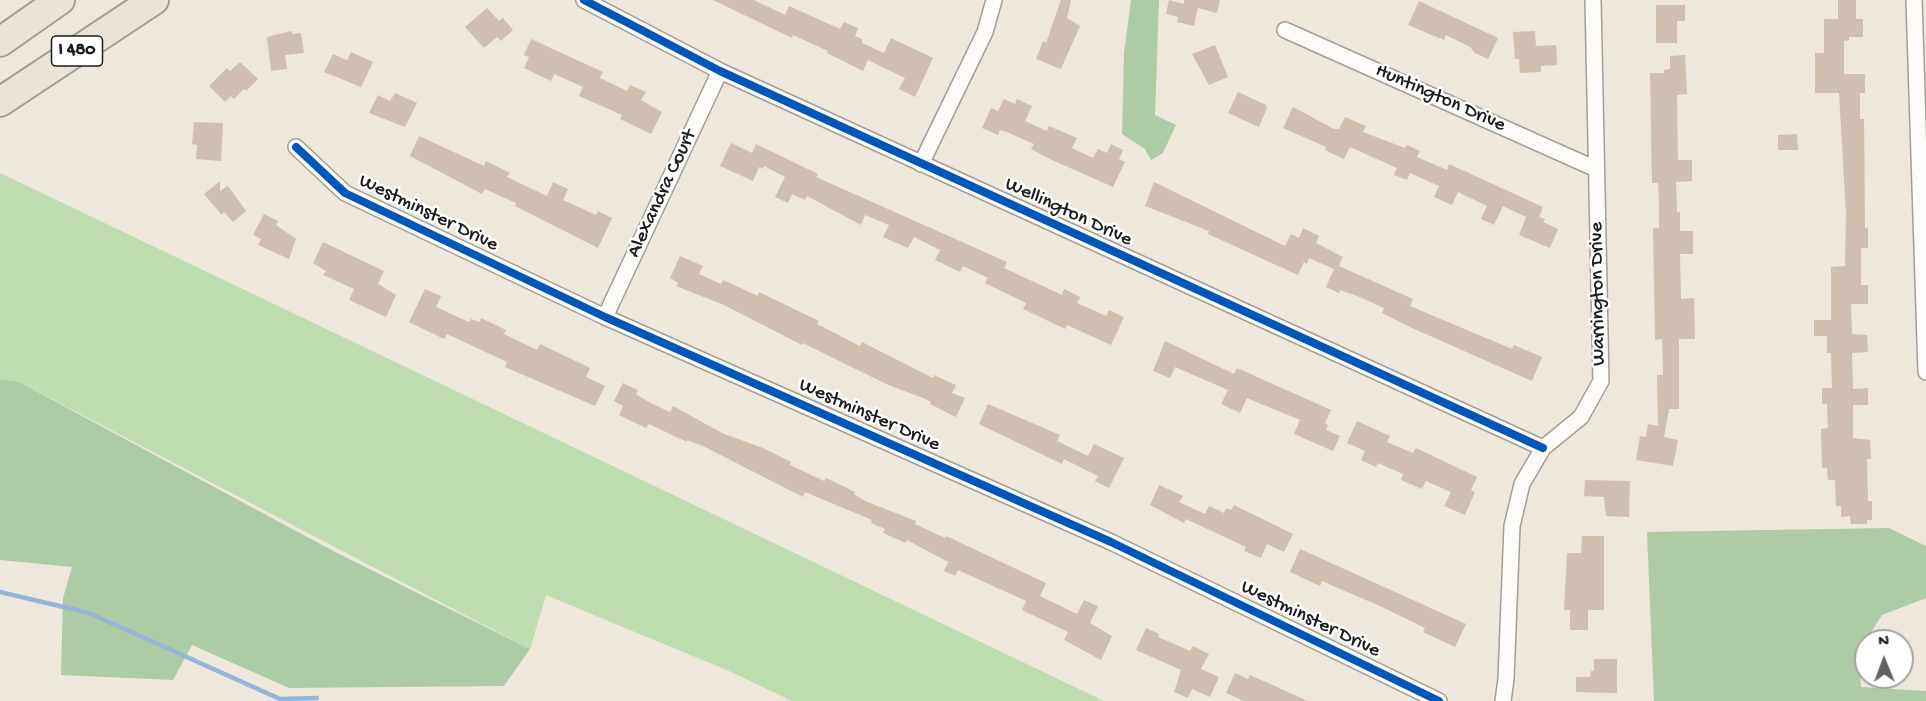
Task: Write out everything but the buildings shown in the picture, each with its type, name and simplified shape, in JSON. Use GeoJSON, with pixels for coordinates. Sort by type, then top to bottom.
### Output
{"type":"FeatureCollection","features":[{"type":"Feature","properties":{"kind":"highway","name":"I 480"},"geometry":{"type":"LineString","coordinates":[[0,42],[60,0]]}},
{"type":"Feature","properties":{"kind":"highway","name":"I 480"},"geometry":{"type":"LineString","coordinates":[[0,102],[154,0]]}},
{"type":"Feature","properties":{"kind":"street","name":"Wellington Drive"},"geometry":{"type":"LineString","coordinates":[[584,0],[720,71],[1543,448]]}},
{"type":"Feature","properties":{"kind":"street"},"geometry":{"type":"LineString","coordinates":[[921,164],[985,32],[994,0]]}},
{"type":"Feature","properties":{"kind":"street","name":"Warrington Drive"},"geometry":{"type":"LineString","coordinates":[[1503,701],[1506,679],[1512,526],[1522,484],[1543,448],[1581,417],[1601,381],[1593,0]]}},
{"type":"Feature","properties":{"kind":"street"},"geometry":{"type":"LineString","coordinates":[[1914,0],[1926,372]]}},
{"type":"Feature","properties":{"kind":"street","name":"Huntington Drive"},"geometry":{"type":"LineString","coordinates":[[1285,30],[1596,169]]}},
{"type":"Feature","properties":{"kind":"street","name":"Alexandra Court"},"geometry":{"type":"LineString","coordinates":[[605,317],[720,71]]}},
{"type":"Feature","properties":{"kind":"street","name":"Westminster Drive"},"geometry":{"type":"LineString","coordinates":[[296,147],[345,193],[605,317],[1111,542],[1439,701]]}},
{"type":"Feature","properties":{"kind":"green space"},"geometry":{"type":"Polygon","coordinates":[[[1131,0],[1159,0],[1155,115],[1176,125],[1163,153],[1151,160],[1145,149],[1122,134],[1124,53],[1131,0]]]}},
{"type":"Feature","properties":{"kind":"green space"},"geometry":{"type":"Polygon","coordinates":[[[0,173],[1104,701],[792,701],[729,671],[546,595],[530,649],[19,382],[0,379],[0,173]]]}},
{"type":"Feature","properties":{"kind":"green space"},"geometry":{"type":"Polygon","coordinates":[[[0,379],[19,382],[337,553],[530,649],[504,686],[289,688],[192,645],[173,680],[61,675],[63,598],[72,567],[0,560],[0,379]]]}},
{"type":"Feature","properties":{"kind":"green space"},"geometry":{"type":"Polygon","coordinates":[[[1889,528],[1926,546],[1926,598],[1882,615],[1873,629],[1854,629],[1854,689],[1926,691],[1926,701],[1654,701],[1647,532],[1889,528]]]}},
{"type":"Feature","properties":{"kind":"waterway"},"geometry":{"type":"LineString","coordinates":[[0,592],[89,613],[280,699],[317,698]]}},
{"type":"Feature","properties":{"kind":"cycle path"},"geometry":{"type":"LineString","coordinates":[[584,0],[720,71],[1543,448]]}},
{"type":"Feature","properties":{"kind":"cycle path"},"geometry":{"type":"LineString","coordinates":[[296,147],[345,193],[605,317],[1111,542],[1439,701]]}}]}
